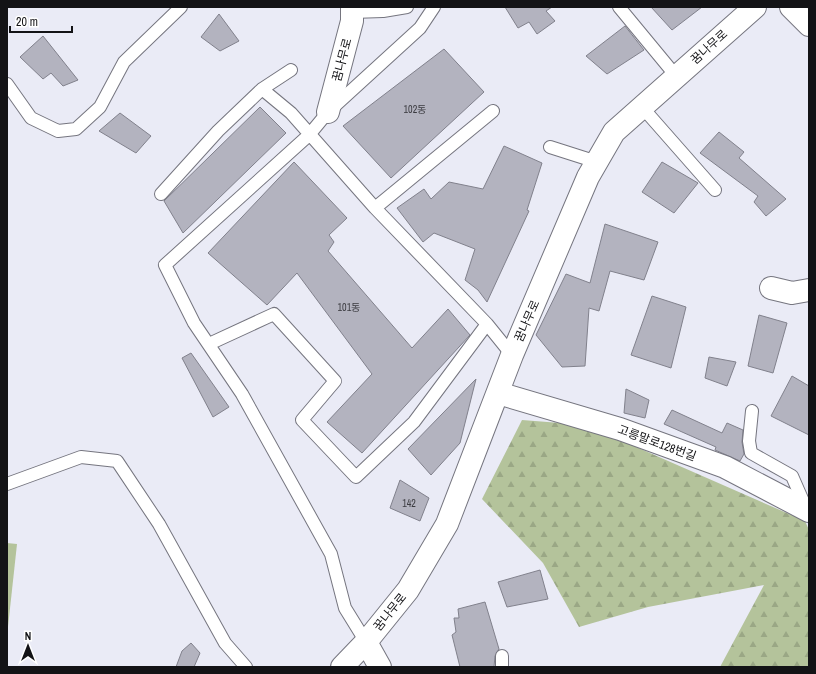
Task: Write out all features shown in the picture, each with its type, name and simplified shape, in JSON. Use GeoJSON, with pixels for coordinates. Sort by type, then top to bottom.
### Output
{"type":"FeatureCollection","features":[{"type":"Feature","properties":{"kind":"street","name":"꿈나무로"},"geometry":{"type":"LineString","coordinates":[[342,667],[366,642],[408,590],[447,524],[512,355],[588,177],[614,132],[755,7]]}},
{"type":"Feature","properties":{"kind":"street"},"geometry":{"type":"LineString","coordinates":[[791,7],[809,26]]}},
{"type":"Feature","properties":{"kind":"street","name":"꿈나무로"},"geometry":{"type":"LineString","coordinates":[[328,112],[352,21],[352,10]]}},
{"type":"Feature","properties":{"kind":"street"},"geometry":{"type":"LineString","coordinates":[[771,288],[792,293],[809,290]]}},
{"type":"Feature","properties":{"kind":"street","name":"고릉말로128번길"},"geometry":{"type":"LineString","coordinates":[[498,393],[620,429],[725,467],[808,509]]}},
{"type":"Feature","properties":{"kind":"street"},"geometry":{"type":"LineString","coordinates":[[366,642],[380,667]]}},
{"type":"Feature","properties":{"kind":"lane"},"geometry":{"type":"LineString","coordinates":[[7,84],[31,118],[58,131],[76,129],[100,107],[124,62],[181,7]]}},
{"type":"Feature","properties":{"kind":"lane"},"geometry":{"type":"LineString","coordinates":[[352,10],[383,11],[407,7]]}},
{"type":"Feature","properties":{"kind":"lane"},"geometry":{"type":"LineString","coordinates":[[366,642],[345,608],[331,554],[242,394],[194,323],[165,265],[309,135],[328,112],[420,28],[434,7]]}},
{"type":"Feature","properties":{"kind":"lane"},"geometry":{"type":"LineString","coordinates":[[619,7],[676,76]]}},
{"type":"Feature","properties":{"kind":"lane"},"geometry":{"type":"LineString","coordinates":[[161,194],[218,131],[262,89],[291,70]]}},
{"type":"Feature","properties":{"kind":"lane"},"geometry":{"type":"LineString","coordinates":[[262,89],[291,113],[375,208],[486,324],[512,355]]}},
{"type":"Feature","properties":{"kind":"lane"},"geometry":{"type":"LineString","coordinates":[[642,107],[716,190]]}},
{"type":"Feature","properties":{"kind":"lane"},"geometry":{"type":"LineString","coordinates":[[375,208],[493,111]]}},
{"type":"Feature","properties":{"kind":"lane"},"geometry":{"type":"LineString","coordinates":[[550,147],[597,162]]}},
{"type":"Feature","properties":{"kind":"lane"},"geometry":{"type":"LineString","coordinates":[[209,344],[274,314],[335,381],[302,420],[356,477],[414,422],[486,324]]}},
{"type":"Feature","properties":{"kind":"lane"},"geometry":{"type":"LineString","coordinates":[[752,411],[749,441],[751,452],[792,476],[808,509]]}},
{"type":"Feature","properties":{"kind":"lane"},"geometry":{"type":"LineString","coordinates":[[7,484],[82,457],[117,461],[159,524],[225,642],[246,667]]}},
{"type":"Feature","properties":{"kind":"green space"},"geometry":{"type":"Polygon","coordinates":[[[522,420],[586,425],[805,521],[809,530],[809,667],[720,667],[764,585],[648,607],[579,627],[543,563],[482,499],[522,420]]]}},
{"type":"Feature","properties":{"kind":"green space"},"geometry":{"type":"Polygon","coordinates":[[[7,543],[17,544],[7,636],[7,543]]]}},
{"type":"Feature","properties":{"kind":"building"},"geometry":{"type":"Polygon","coordinates":[[[505,7],[552,7],[546,11],[555,21],[537,34],[529,22],[518,28],[505,7]]]}},
{"type":"Feature","properties":{"kind":"building"},"geometry":{"type":"Polygon","coordinates":[[[651,7],[702,7],[672,30],[651,7]]]}},
{"type":"Feature","properties":{"kind":"building"},"geometry":{"type":"Polygon","coordinates":[[[219,14],[239,41],[220,51],[201,37],[219,14]]]}},
{"type":"Feature","properties":{"kind":"building"},"geometry":{"type":"Polygon","coordinates":[[[625,26],[644,50],[607,74],[586,56],[625,26]]]}},
{"type":"Feature","properties":{"kind":"building"},"geometry":{"type":"Polygon","coordinates":[[[43,36],[78,80],[63,86],[51,73],[43,79],[20,57],[43,36]]]}},
{"type":"Feature","properties":{"kind":"building"},"geometry":{"type":"Polygon","coordinates":[[[444,49],[484,92],[391,178],[343,126],[444,49]]]}},
{"type":"Feature","properties":{"kind":"building"},"geometry":{"type":"Polygon","coordinates":[[[260,107],[286,133],[183,233],[164,201],[260,107]]]}},
{"type":"Feature","properties":{"kind":"building"},"geometry":{"type":"Polygon","coordinates":[[[120,113],[151,136],[136,153],[99,131],[120,113]]]}},
{"type":"Feature","properties":{"kind":"building"},"geometry":{"type":"Polygon","coordinates":[[[719,132],[744,152],[739,158],[786,199],[766,216],[754,202],[758,196],[700,153],[719,132]]]}},
{"type":"Feature","properties":{"kind":"building"},"geometry":{"type":"Polygon","coordinates":[[[504,146],[542,163],[527,210],[529,211],[487,302],[478,290],[465,280],[475,249],[434,233],[423,242],[397,208],[424,189],[431,199],[449,182],[483,189],[504,146]]]}},
{"type":"Feature","properties":{"kind":"building"},"geometry":{"type":"Polygon","coordinates":[[[294,162],[347,218],[329,235],[334,242],[328,251],[412,348],[448,309],[470,335],[362,453],[327,422],[372,374],[297,273],[267,305],[208,253],[294,162]]]}},
{"type":"Feature","properties":{"kind":"building"},"geometry":{"type":"Polygon","coordinates":[[[662,162],[698,183],[674,213],[642,192],[662,162]]]}},
{"type":"Feature","properties":{"kind":"building"},"geometry":{"type":"Polygon","coordinates":[[[605,224],[658,242],[644,280],[610,271],[599,311],[589,308],[585,366],[562,367],[536,335],[566,274],[590,283],[605,224]]]}},
{"type":"Feature","properties":{"kind":"building"},"geometry":{"type":"Polygon","coordinates":[[[652,296],[686,307],[671,368],[631,355],[652,296]]]}},
{"type":"Feature","properties":{"kind":"building"},"geometry":{"type":"Polygon","coordinates":[[[759,315],[787,323],[773,373],[748,366],[759,315]]]}},
{"type":"Feature","properties":{"kind":"building"},"geometry":{"type":"Polygon","coordinates":[[[191,353],[229,407],[213,417],[182,358],[191,353]]]}},
{"type":"Feature","properties":{"kind":"building"},"geometry":{"type":"Polygon","coordinates":[[[709,357],[736,362],[727,386],[705,378],[709,357]]]}},
{"type":"Feature","properties":{"kind":"building"},"geometry":{"type":"Polygon","coordinates":[[[792,376],[809,386],[809,435],[771,416],[792,376]]]}},
{"type":"Feature","properties":{"kind":"building"},"geometry":{"type":"Polygon","coordinates":[[[476,379],[460,443],[431,475],[408,449],[476,379]]]}},
{"type":"Feature","properties":{"kind":"building"},"geometry":{"type":"Polygon","coordinates":[[[626,389],[649,400],[645,418],[624,413],[626,389]]]}},
{"type":"Feature","properties":{"kind":"building"},"geometry":{"type":"Polygon","coordinates":[[[672,410],[722,433],[727,423],[743,430],[742,442],[744,454],[740,461],[715,450],[716,447],[664,424],[672,410]]]}},
{"type":"Feature","properties":{"kind":"building"},"geometry":{"type":"Polygon","coordinates":[[[400,480],[429,498],[420,521],[390,508],[400,480]]]}},
{"type":"Feature","properties":{"kind":"building"},"geometry":{"type":"Polygon","coordinates":[[[540,570],[548,599],[507,607],[498,582],[540,570]]]}},
{"type":"Feature","properties":{"kind":"building"},"geometry":{"type":"Polygon","coordinates":[[[485,602],[499,649],[495,656],[494,667],[460,667],[452,635],[456,632],[454,618],[459,618],[458,609],[485,602]]]}},
{"type":"Feature","properties":{"kind":"building"},"geometry":{"type":"Polygon","coordinates":[[[191,643],[200,653],[194,667],[176,667],[182,651],[191,643]]]}}]}
